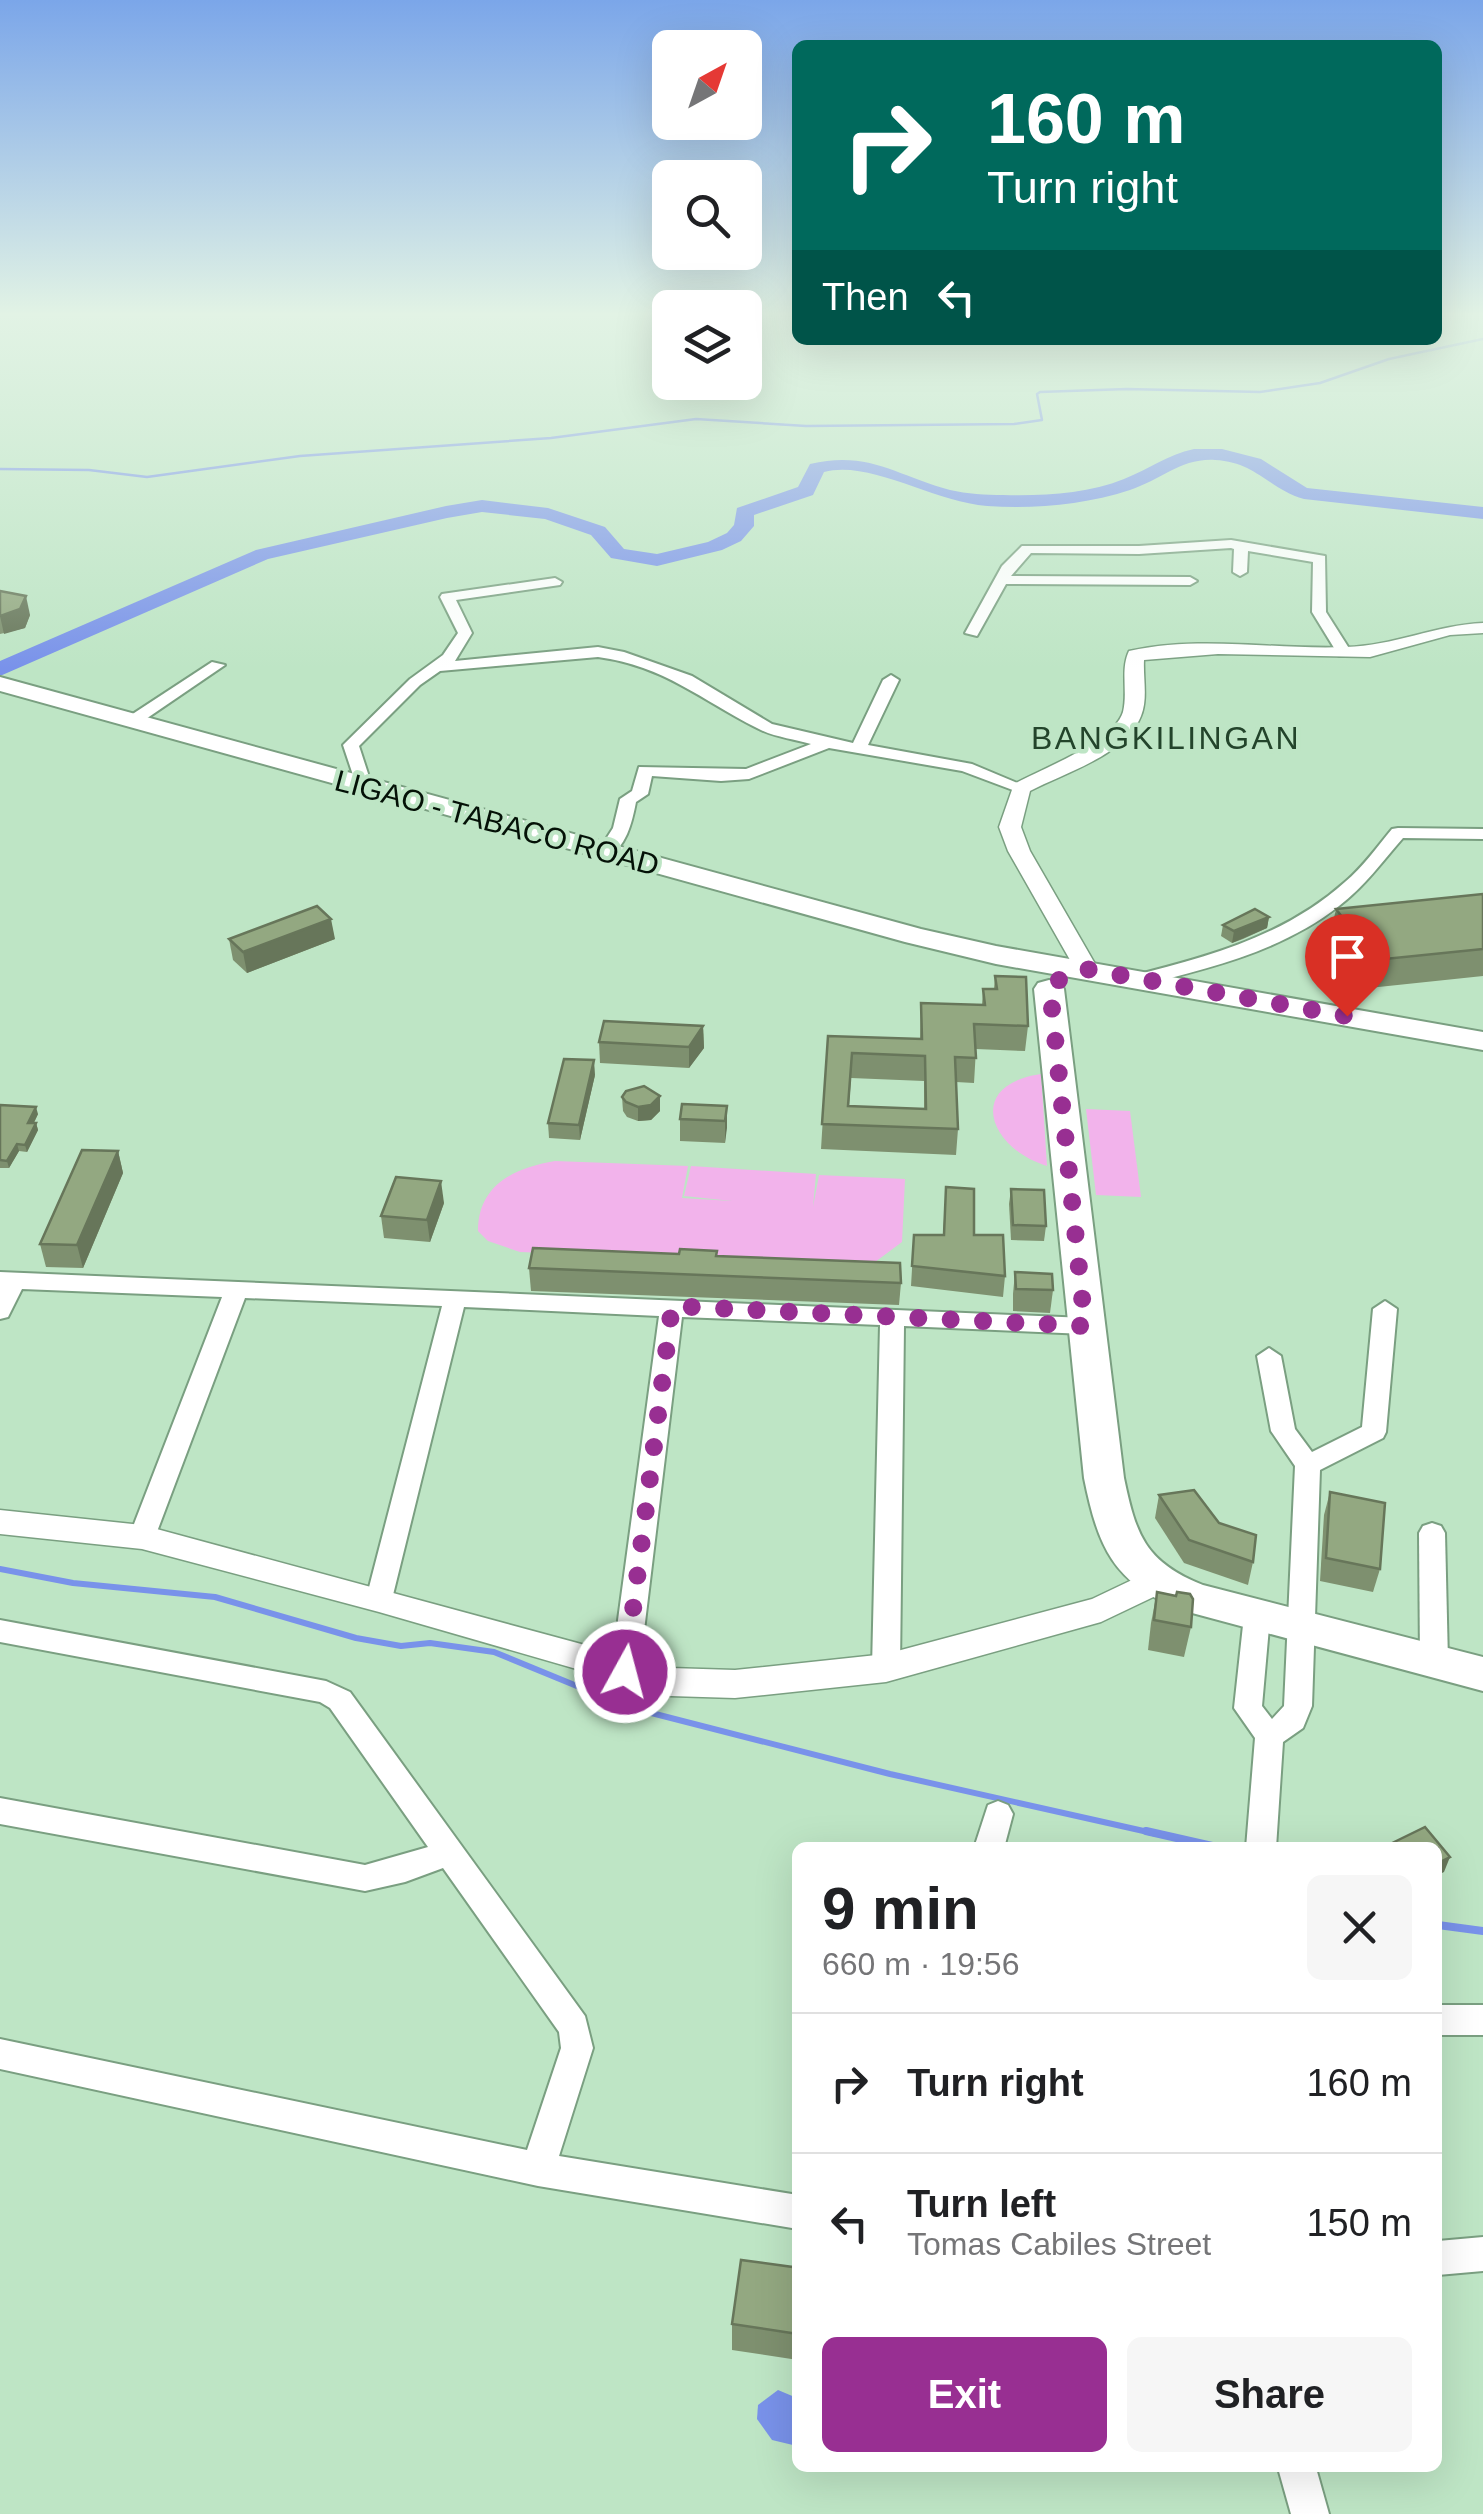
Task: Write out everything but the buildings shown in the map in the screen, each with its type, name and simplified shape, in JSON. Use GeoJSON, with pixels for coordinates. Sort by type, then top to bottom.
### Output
{"type":"FeatureCollection","features":[{"type":"Feature","properties":{"kind":"main road","name":"LIGAO - TABACO ROAD"},"geometry":{"type":"LineString","coordinates":[[0,684],[748,892],[996,955],[1483,1041]]}},
{"type":"Feature","properties":{"kind":"main road","name":"LIGAO - TABACO ROAD"},"geometry":{"type":"LineString","coordinates":[[996,955],[1050,989]]}},
{"type":"Feature","properties":{"kind":"main road"},"geometry":{"type":"LineString","coordinates":[[1086,969],[1063,976],[1050,989],[1085,1326],[1111,1513],[1128,1556],[1155,1582],[1257,1616],[1483,1674]]}},
{"type":"Feature","properties":{"kind":"street"},"geometry":{"type":"LineString","coordinates":[[1240,545],[1240,572]]}},
{"type":"Feature","properties":{"kind":"street"},"geometry":{"type":"LineString","coordinates":[[972,633],[1017,555],[1028,548],[1139,550],[1240,545],[1320,559],[1316,598],[1319,612],[1344,653]]}},
{"type":"Feature","properties":{"kind":"street"},"geometry":{"type":"LineString","coordinates":[[1002,580],[1190,580]]}},
{"type":"Feature","properties":{"kind":"street"},"geometry":{"type":"LineString","coordinates":[[364,786],[351,745],[415,682],[449,658],[466,633],[446,597],[555,582]]}},
{"type":"Feature","properties":{"kind":"street"},"geometry":{"type":"LineString","coordinates":[[1086,969],[1019,851],[1010,826],[1021,788],[1107,741],[1130,722],[1136,697],[1133,658],[1140,653],[1218,649],[1370,651],[1449,630],[1483,628]]}},
{"type":"Feature","properties":{"kind":"street"},"geometry":{"type":"LineString","coordinates":[[436,667],[598,652],[619,655],[688,679],[766,728],[826,743],[966,767],[1021,788]]}},
{"type":"Feature","properties":{"kind":"street"},"geometry":{"type":"LineString","coordinates":[[131,722],[217,665]]}},
{"type":"Feature","properties":{"kind":"street"},"geometry":{"type":"LineString","coordinates":[[859,748],[891,680]]}},
{"type":"Feature","properties":{"kind":"street"},"geometry":{"type":"LineString","coordinates":[[606,852],[622,828],[628,799],[640,794],[645,770],[721,776],[749,774],[826,743]]}},
{"type":"Feature","properties":{"kind":"street"},"geometry":{"type":"LineString","coordinates":[[1138,980],[1227,958],[1314,914],[1352,886],[1398,833],[1483,834]]}},
{"type":"Feature","properties":{"kind":"street"},"geometry":{"type":"LineString","coordinates":[[0,1312],[7,1280],[1085,1326]]}},
{"type":"Feature","properties":{"kind":"street"},"geometry":{"type":"LineString","coordinates":[[142,1537],[237,1288]]}},
{"type":"Feature","properties":{"kind":"street"},"geometry":{"type":"LineString","coordinates":[[379,1599],[455,1299]]}},
{"type":"Feature","properties":{"kind":"street"},"geometry":{"type":"LineString","coordinates":[[625,1672],[672,1306]]}},
{"type":"Feature","properties":{"kind":"street"},"geometry":{"type":"LineString","coordinates":[[1308,1465],[1374,1432],[1385,1310]]}},
{"type":"Feature","properties":{"kind":"street"},"geometry":{"type":"LineString","coordinates":[[886,1668],[892,1316]]}},
{"type":"Feature","properties":{"kind":"street"},"geometry":{"type":"LineString","coordinates":[[1269,1356],[1282,1431],[1308,1465],[1298,1706],[1293,1720],[1269,1736]]}},
{"type":"Feature","properties":{"kind":"street"},"geometry":{"type":"LineString","coordinates":[[0,1522],[142,1537],[670,1682],[734,1684],[886,1668],[1101,1608],[1155,1582]]}},
{"type":"Feature","properties":{"kind":"street"},"geometry":{"type":"LineString","coordinates":[[1432,1533],[1434,1662]]}},
{"type":"Feature","properties":{"kind":"street"},"geometry":{"type":"LineString","coordinates":[[1257,1616],[1248,1708],[1269,1736],[1264,1833]]}},
{"type":"Feature","properties":{"kind":"street"},"geometry":{"type":"LineString","coordinates":[[0,1630],[326,1692],[340,1700],[574,2027],[577,2048],[538,2169]]}},
{"type":"Feature","properties":{"kind":"street"},"geometry":{"type":"LineString","coordinates":[[0,1810],[365,1878],[405,1869],[446,1853]]}},
{"type":"Feature","properties":{"kind":"street"},"geometry":{"type":"LineString","coordinates":[[991,1842],[998,1814]]}},
{"type":"Feature","properties":{"kind":"street"},"geometry":{"type":"LineString","coordinates":[[1442,2020],[1483,2020]]}},
{"type":"Feature","properties":{"kind":"street"},"geometry":{"type":"LineString","coordinates":[[0,2054],[538,2169],[792,2211]]}},
{"type":"Feature","properties":{"kind":"street"},"geometry":{"type":"LineString","coordinates":[[1442,2258],[1483,2254]]}},
{"type":"Feature","properties":{"kind":"street"},"geometry":{"type":"LineString","coordinates":[[1298,2472],[1308,2514]]}},
{"type":"Feature","properties":{"kind":"shaded area"},"geometry":{"type":"Polygon","coordinates":[[[1041,1074],[1047,1166],[1011,1146],[994,1118],[994,1103],[1001,1091],[1017,1080],[1041,1074]]]}},
{"type":"Feature","properties":{"kind":"shaded area"},"geometry":{"type":"Polygon","coordinates":[[[1086,1109],[1130,1111],[1141,1197],[1096,1195],[1086,1109]]]}},
{"type":"Feature","properties":{"kind":"shaded area"},"geometry":{"type":"Polygon","coordinates":[[[555,1161],[688,1166],[682,1198],[732,1201],[684,1196],[691,1166],[816,1174],[813,1207],[819,1175],[905,1179],[902,1242],[871,1265],[520,1252],[488,1241],[478,1231],[484,1202],[492,1190],[526,1168],[555,1161]]]}},
{"type":"Feature","properties":{"kind":"water"},"geometry":{"type":"Polygon","coordinates":[[[778,2390],[792,2396],[792,2445],[772,2440],[757,2419],[758,2405],[778,2390]]]}},
{"type":"Feature","properties":{"kind":"waterway"},"geometry":{"type":"LineString","coordinates":[[0,469],[89,470],[147,477],[300,456],[579,434]]}},
{"type":"Feature","properties":{"kind":"waterway"},"geometry":{"type":"LineString","coordinates":[[0,669],[263,554],[351,537],[446,512],[482,506],[548,514],[598,531],[618,554],[657,560],[715,546],[734,537],[744,526],[744,512],[806,491],[817,468],[836,463],[873,467],[964,498],[1024,501],[1105,491],[1136,481],[1182,457],[1215,454],[1255,462],[1304,493],[1483,513]]}},
{"type":"Feature","properties":{"kind":"waterway"},"geometry":{"type":"LineString","coordinates":[[0,1569],[73,1583],[215,1597],[356,1638],[401,1646],[430,1643],[494,1652],[628,1707],[890,1774],[1157,1834]]}},
{"type":"Feature","properties":{"kind":"waterway"},"geometry":{"type":"LineString","coordinates":[[1146,1831],[1195,1842]]}},
{"type":"Feature","properties":{"kind":"waterway"},"geometry":{"type":"LineString","coordinates":[[1442,1926],[1483,1931]]}},
{"type":"Feature","properties":{"kind":"district","name":"BANGKILINGAN"},"geometry":{"type":"Point","coordinates":[1166,738]}},
{"type":"Feature","properties":{"kind":"route"},"geometry":{"type":"LineString","coordinates":[[625,1672],[672,1306],[1085,1326],[1050,989],[1054,983],[1086,969],[1347,1016]]}}]}
